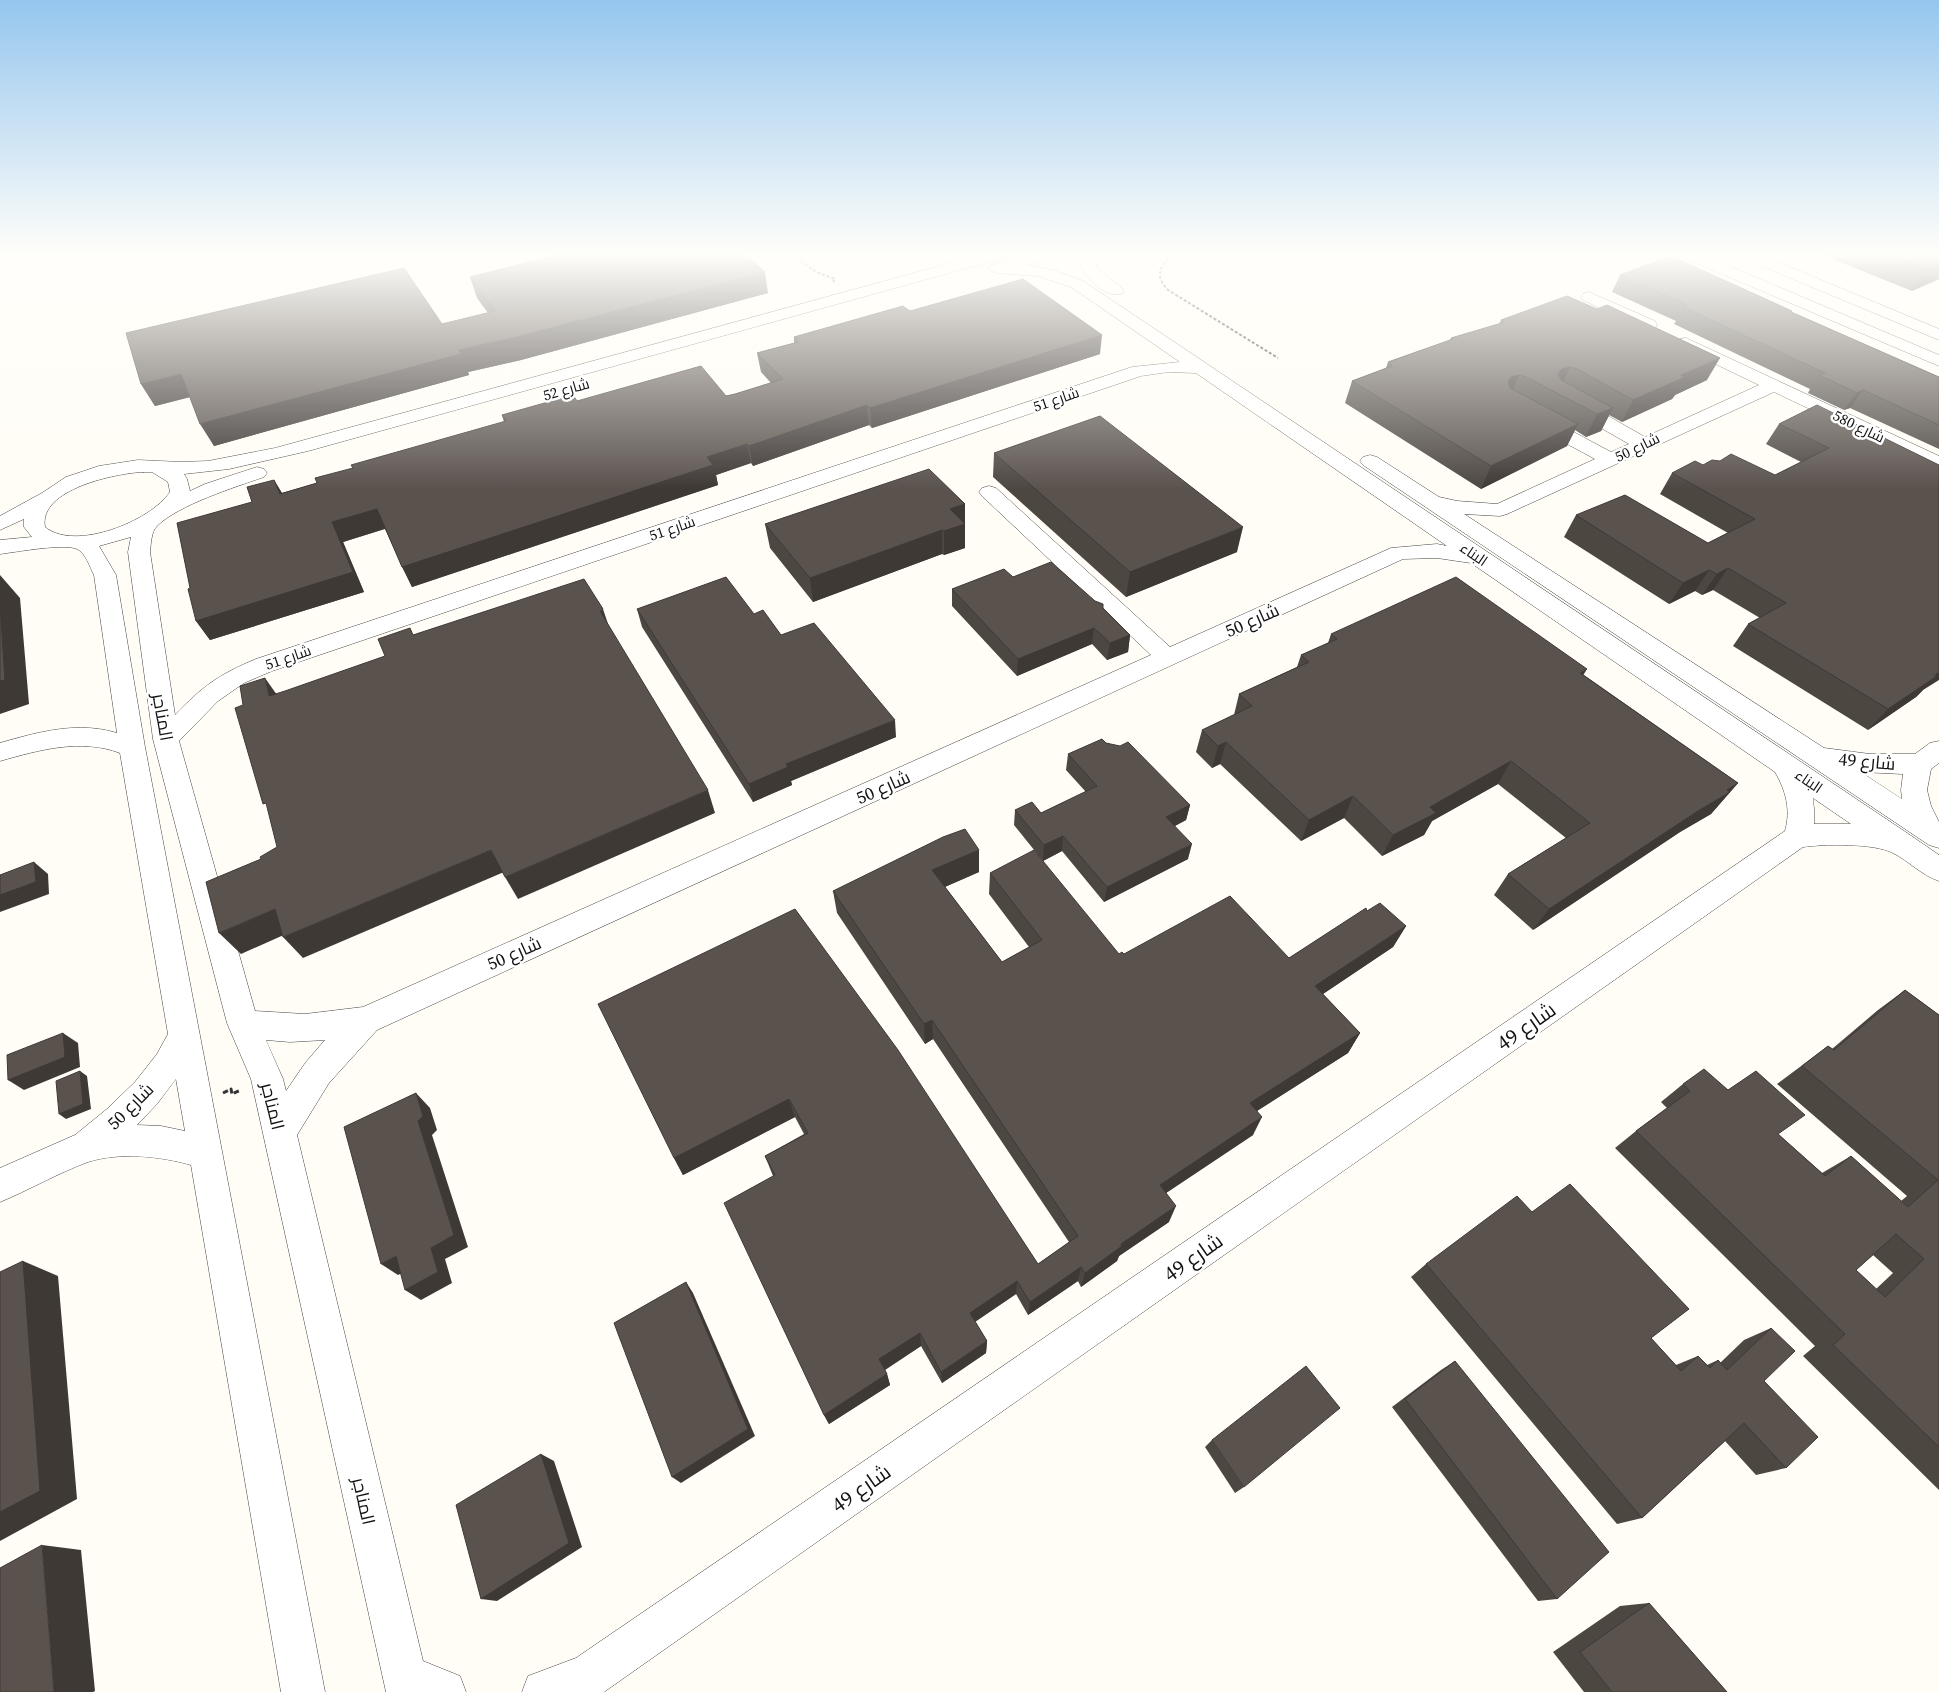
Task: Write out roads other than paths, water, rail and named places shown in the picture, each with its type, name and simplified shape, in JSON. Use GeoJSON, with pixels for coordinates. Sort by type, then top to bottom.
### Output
{"type":"FeatureCollection","features":[{"type":"Feature","properties":{"kind":"street","name":"شارع 52"},"geometry":{"type":"LineString","coordinates":[[50,497],[83,478],[103,471],[123,467],[206,466],[258,458],[404,420],[724,331]]}},
{"type":"Feature","properties":{"kind":"street","name":"شارع 52"},"geometry":{"type":"LineString","coordinates":[[70,542],[116,537],[212,488],[251,474],[408,433],[772,331]]}},
{"type":"Feature","properties":{"kind":"street","name":"البناء"},"geometry":{"type":"LineString","coordinates":[[1156,331],[1208,362]]}},
{"type":"Feature","properties":{"kind":"street","name":"البناء"},"geometry":{"type":"LineString","coordinates":[[1167,331],[1405,507],[1939,870]]}},
{"type":"Feature","properties":{"kind":"street","name":"شارع 580"},"geometry":{"type":"LineString","coordinates":[[1662,331],[1939,464]]}},
{"type":"Feature","properties":{"kind":"street"},"geometry":{"type":"LineString","coordinates":[[1866,331],[1939,362]]}},
{"type":"Feature","properties":{"kind":"street","name":"شارع 51"},"geometry":{"type":"LineString","coordinates":[[166,739],[209,695],[235,678],[264,665],[1138,372],[1208,362]]}},
{"type":"Feature","properties":{"kind":"street","name":"شارع 50"},"geometry":{"type":"LineString","coordinates":[[1428,499],[1457,507],[1500,510],[1774,385]]}},
{"type":"Feature","properties":{"kind":"street"},"geometry":{"type":"LineString","coordinates":[[1559,396],[1644,444]]}},
{"type":"Feature","properties":{"kind":"street"},"geometry":{"type":"LineString","coordinates":[[1517,410],[1611,460]]}},
{"type":"Feature","properties":{"kind":"street","name":"البناء"},"geometry":{"type":"LineString","coordinates":[[1354,449],[1934,834]]}},
{"type":"Feature","properties":{"kind":"street","name":"المناجر"},"geometry":{"type":"LineString","coordinates":[[158,467],[171,472],[179,479],[181,488],[178,498],[158,517],[141,538],[139,552],[166,739],[243,1023],[267,1079],[406,1684]]}},
{"type":"Feature","properties":{"kind":"street"},"geometry":{"type":"LineString","coordinates":[[989,492],[1168,658]]}},
{"type":"Feature","properties":{"kind":"street"},"geometry":{"type":"LineString","coordinates":[[0,524],[50,497]]}},
{"type":"Feature","properties":{"kind":"street","name":"المناجر"},"geometry":{"type":"LineString","coordinates":[[50,497],[39,508],[34,518],[36,528],[43,536],[70,542],[93,552],[105,575],[132,747],[303,1692]]}},
{"type":"Feature","properties":{"kind":"street"},"geometry":{"type":"LineString","coordinates":[[1399,553],[1406,543],[1410,531],[1405,507]]}},
{"type":"Feature","properties":{"kind":"street"},"geometry":{"type":"LineString","coordinates":[[1500,510],[1497,518],[1500,531],[1510,554]]}},
{"type":"Feature","properties":{"kind":"street"},"geometry":{"type":"LineString","coordinates":[[0,547],[70,542]]}},
{"type":"Feature","properties":{"kind":"street","name":"شارع 50"},"geometry":{"type":"LineString","coordinates":[[243,1023],[299,1029],[326,1027],[366,1020],[1399,553],[1437,551],[1478,557]]}},
{"type":"Feature","properties":{"kind":"street"},"geometry":{"type":"LineString","coordinates":[[0,752],[36,742],[72,737],[105,739],[132,747]]}},
{"type":"Feature","properties":{"kind":"street","name":"شارع 49"},"geometry":{"type":"LineString","coordinates":[[1815,754],[1870,764],[1929,757]]}},
{"type":"Feature","properties":{"kind":"street","name":"شارع 49"},"geometry":{"type":"LineString","coordinates":[[1929,757],[1914,778],[1914,794],[1919,812],[1934,834]]}},
{"type":"Feature","properties":{"kind":"street"},"geometry":{"type":"LineString","coordinates":[[1783,764],[1795,783],[1801,802],[1802,820],[1797,837]]}},
{"type":"Feature","properties":{"kind":"street","name":"شارع 49"},"geometry":{"type":"LineString","coordinates":[[544,1692],[584,1684],[1797,837],[1844,833],[1872,836],[1900,843]]}},
{"type":"Feature","properties":{"kind":"street","name":"شارع 50"},"geometry":{"type":"LineString","coordinates":[[280,1133],[300,1096],[324,1062],[366,1020]]}},
{"type":"Feature","properties":{"kind":"street","name":"شارع 50"},"geometry":{"type":"LineString","coordinates":[[87,1146],[119,1120],[146,1092],[168,1064],[184,1036]]}},
{"type":"Feature","properties":{"kind":"street","name":"شارع 50"},"geometry":{"type":"LineString","coordinates":[[0,1185],[87,1146],[120,1140],[152,1140],[180,1144],[205,1154]]}},
{"type":"Feature","properties":{"kind":"street"},"geometry":{"type":"LineString","coordinates":[[406,1684],[444,1692]]}}]}
